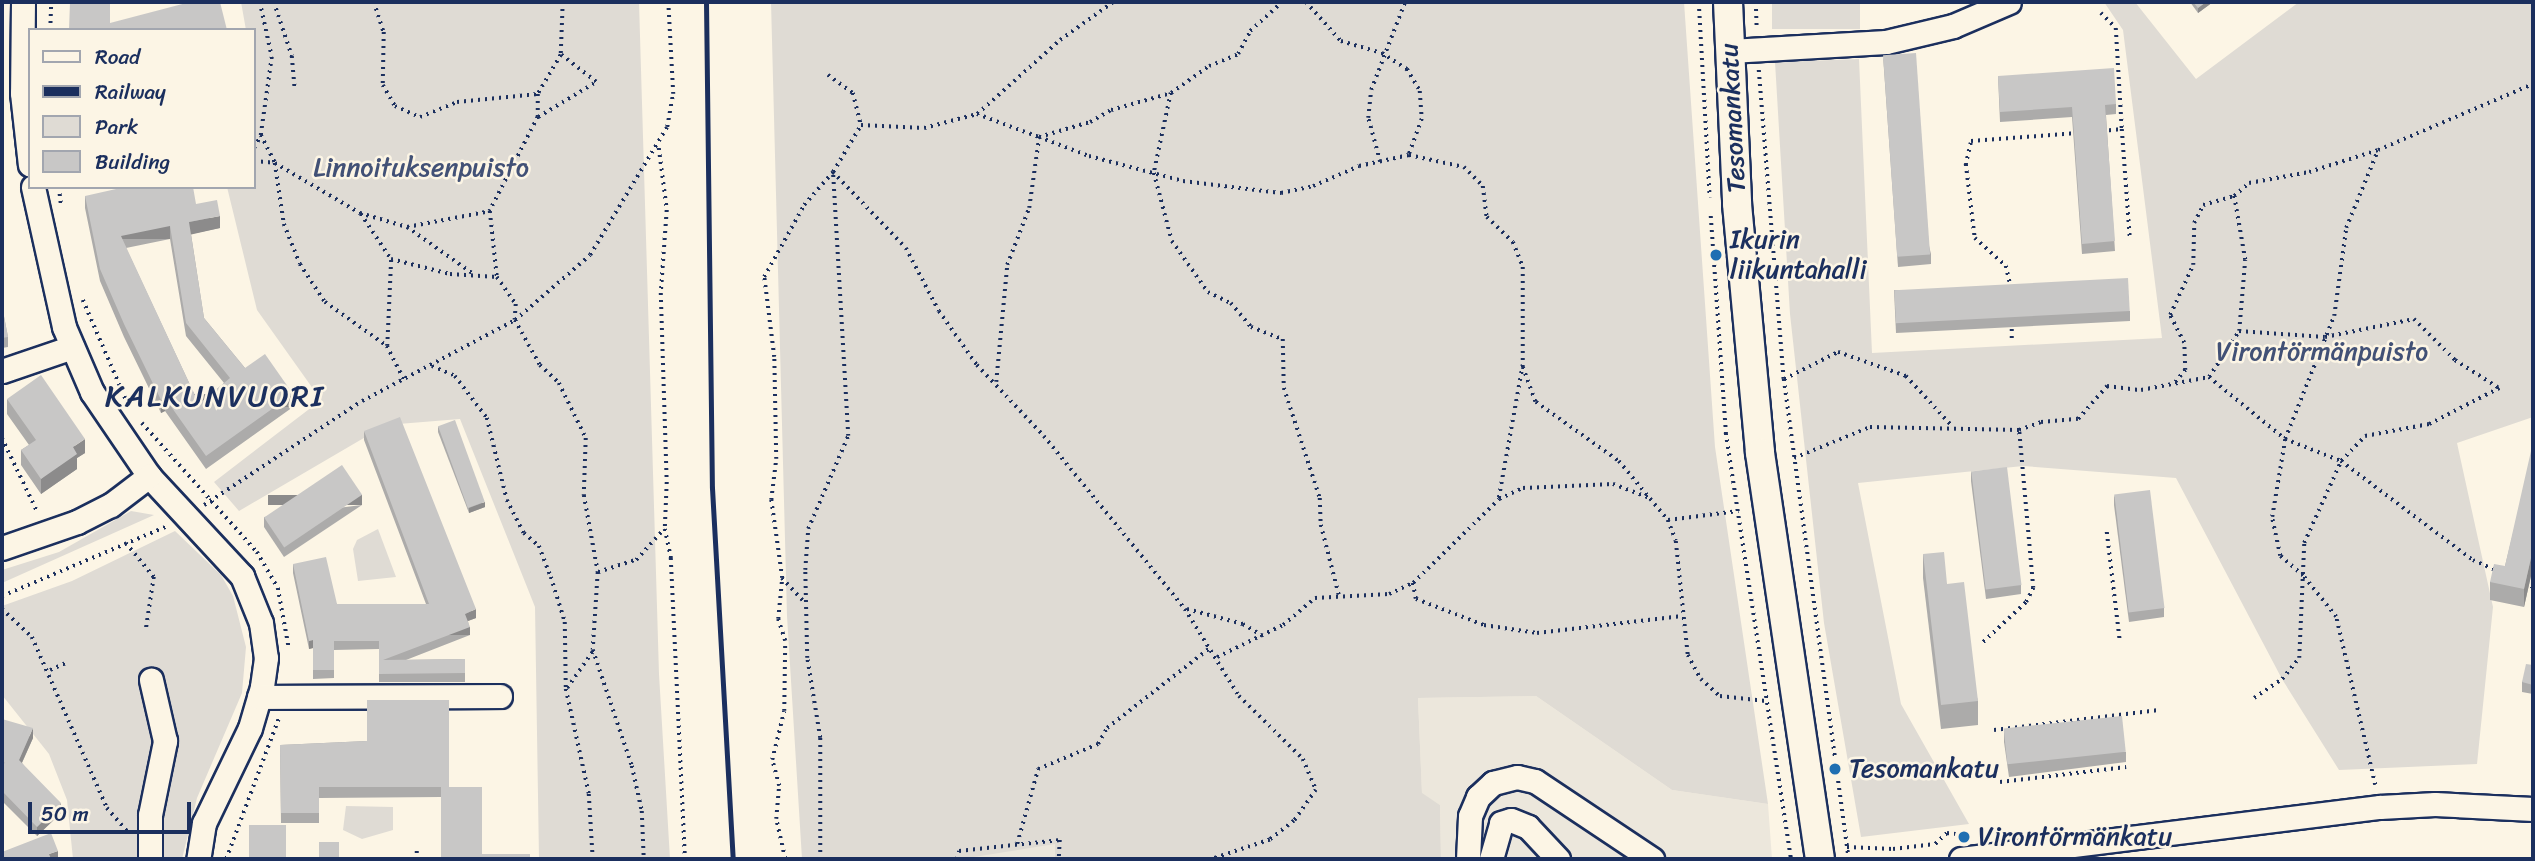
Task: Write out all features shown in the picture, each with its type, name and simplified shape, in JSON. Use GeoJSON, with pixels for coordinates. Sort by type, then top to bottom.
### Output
{"type":"FeatureCollection","features":[{"type":"Feature","properties":{"kind":"main road","name":"Tesomankatu"},"geometry":{"type":"LineString","coordinates":[[1728,2],[1737,204],[1760,453],[1820,859]]}},
{"type":"Feature","properties":{"kind":"street"},"geometry":{"type":"LineString","coordinates":[[23,2],[22,93],[28,146]]}},
{"type":"Feature","properties":{"kind":"street"},"geometry":{"type":"LineString","coordinates":[[1730,51],[1886,42],[1953,26],[2009,2]]}},
{"type":"Feature","properties":{"kind":"street"},"geometry":{"type":"LineString","coordinates":[[33,189],[50,273],[72,346],[92,392],[149,476],[186,517],[229,558],[256,606],[266,658],[260,697],[250,728],[204,823],[198,859]]}},
{"type":"Feature","properties":{"kind":"street"},"geometry":{"type":"LineString","coordinates":[[2,371],[72,346]]}},
{"type":"Feature","properties":{"kind":"street"},"geometry":{"type":"LineString","coordinates":[[2,548],[47,534],[111,505],[149,476]]}},
{"type":"Feature","properties":{"kind":"street"},"geometry":{"type":"LineString","coordinates":[[149,857],[150,815],[165,741],[151,680]]}},
{"type":"Feature","properties":{"kind":"street"},"geometry":{"type":"LineString","coordinates":[[260,697],[500,696]]}},
{"type":"Feature","properties":{"kind":"street"},"geometry":{"type":"LineString","coordinates":[[1468,859],[1470,816],[1478,797],[1493,783],[1517,777],[1535,781],[1652,859]]}},
{"type":"Feature","properties":{"kind":"street"},"geometry":{"type":"LineString","coordinates":[[1969,859],[2380,807],[2435,804],[2533,809]]}},
{"type":"Feature","properties":{"kind":"street"},"geometry":{"type":"LineString","coordinates":[[1491,859],[1501,823],[1511,820],[1528,827],[1558,859]]}},
{"type":"Feature","properties":{"kind":"path"},"geometry":{"type":"LineString","coordinates":[[50,28],[51,2]]}},
{"type":"Feature","properties":{"kind":"path"},"geometry":{"type":"LineString","coordinates":[[256,144],[261,135],[272,57],[260,2]]}},
{"type":"Feature","properties":{"kind":"path"},"geometry":{"type":"LineString","coordinates":[[274,2],[292,56],[295,90]]}},
{"type":"Feature","properties":{"kind":"path"},"geometry":{"type":"LineString","coordinates":[[374,2],[384,32],[383,85],[395,106],[420,117],[457,102],[538,94]]}},
{"type":"Feature","properties":{"kind":"path"},"geometry":{"type":"LineString","coordinates":[[563,2],[561,55],[538,94],[538,117],[490,211],[497,277],[516,304],[515,320],[540,365],[559,383],[586,438],[584,495],[598,572],[593,650],[632,766],[642,811],[644,859]]}},
{"type":"Feature","properties":{"kind":"path"},"geometry":{"type":"LineString","coordinates":[[212,500],[362,401],[515,320],[590,255],[659,146],[673,94],[668,2]]}},
{"type":"Feature","properties":{"kind":"path"},"geometry":{"type":"LineString","coordinates":[[862,125],[924,128],[977,114],[1059,40],[1112,2]]}},
{"type":"Feature","properties":{"kind":"path"},"geometry":{"type":"LineString","coordinates":[[1039,137],[1171,93],[1209,66],[1238,54],[1250,31],[1282,2]]}},
{"type":"Feature","properties":{"kind":"path"},"geometry":{"type":"LineString","coordinates":[[1306,2],[1341,41],[1382,53],[1407,69],[1420,90],[1422,119],[1409,155]]}},
{"type":"Feature","properties":{"kind":"path"},"geometry":{"type":"LineString","coordinates":[[1380,162],[1368,118],[1382,53],[1405,2]]}},
{"type":"Feature","properties":{"kind":"path"},"geometry":{"type":"LineString","coordinates":[[1699,2],[1701,75]]}},
{"type":"Feature","properties":{"kind":"path"},"geometry":{"type":"LineString","coordinates":[[1756,2],[1784,379],[1849,859]]}},
{"type":"Feature","properties":{"kind":"path"},"geometry":{"type":"LineString","coordinates":[[2101,13],[2116,28],[2130,238]]}},
{"type":"Feature","properties":{"kind":"path"},"geometry":{"type":"LineString","coordinates":[[538,117],[596,82],[561,55]]}},
{"type":"Feature","properties":{"kind":"path"},"geometry":{"type":"LineString","coordinates":[[785,859],[776,819],[779,786],[772,760],[784,711],[785,641],[777,598],[782,578],[771,500],[776,458],[774,357],[764,277],[804,205],[833,172],[862,125],[853,93],[828,75]]}},
{"type":"Feature","properties":{"kind":"path"},"geometry":{"type":"LineString","coordinates":[[2174,384],[2185,370],[2184,343],[2169,315],[2193,265],[2194,223],[2203,205],[2234,196],[2249,183],[2309,172],[2378,150],[2533,84]]}},
{"type":"Feature","properties":{"kind":"path"},"geometry":{"type":"LineString","coordinates":[[1171,93],[1154,173],[1172,241],[1208,292],[1231,303],[1251,327],[1283,339],[1284,388],[1320,498],[1321,525],[1339,595]]}},
{"type":"Feature","properties":{"kind":"path"},"geometry":{"type":"LineString","coordinates":[[977,114],[1089,156],[1154,173],[1282,193],[1409,155],[1464,167],[1483,186],[1487,217],[1513,242],[1522,267],[1522,365],[1499,499]]}},
{"type":"Feature","properties":{"kind":"path"},"geometry":{"type":"LineString","coordinates":[[2094,131],[2122,129]]}},
{"type":"Feature","properties":{"kind":"path"},"geometry":{"type":"LineString","coordinates":[[2011,297],[2006,266],[1975,238],[1966,164],[1971,142],[2081,132]]}},
{"type":"Feature","properties":{"kind":"path"},"geometry":{"type":"LineString","coordinates":[[256,136],[261,135]]}},
{"type":"Feature","properties":{"kind":"path"},"geometry":{"type":"LineString","coordinates":[[261,135],[273,161],[284,224],[300,264],[325,302],[387,346],[404,380]]}},
{"type":"Feature","properties":{"kind":"path"},"geometry":{"type":"LineString","coordinates":[[996,382],[1007,265],[1029,208],[1039,137]]}},
{"type":"Feature","properties":{"kind":"path"},"geometry":{"type":"LineString","coordinates":[[659,146],[667,210],[661,293],[667,482],[664,529],[671,558],[685,859]]}},
{"type":"Feature","properties":{"kind":"path"},"geometry":{"type":"LineString","coordinates":[[2378,150],[2346,228],[2333,316],[2285,439],[2272,517],[2280,556],[2303,576],[2336,617],[2380,807]]}},
{"type":"Feature","properties":{"kind":"path"},"geometry":{"type":"LineString","coordinates":[[256,161],[273,161],[360,213],[407,227],[472,273]]}},
{"type":"Feature","properties":{"kind":"path"},"geometry":{"type":"LineString","coordinates":[[833,172],[906,248],[939,311],[1185,609],[1239,696],[1303,759],[1316,790],[1294,821],[1270,840],[1213,859]]}},
{"type":"Feature","properties":{"kind":"path"},"geometry":{"type":"LineString","coordinates":[[820,859],[820,738],[805,603],[808,529],[848,436],[833,172]]}},
{"type":"Feature","properties":{"kind":"path"},"geometry":{"type":"LineString","coordinates":[[1794,458],[1870,427],[1952,426],[2019,430],[2041,422],[2078,419],[2106,386],[2141,390],[2209,377],[2239,331],[2245,260],[2234,196]]}},
{"type":"Feature","properties":{"kind":"path"},"geometry":{"type":"LineString","coordinates":[[407,227],[490,211]]}},
{"type":"Feature","properties":{"kind":"path"},"geometry":{"type":"LineString","coordinates":[[360,213],[391,259],[387,346]]}},
{"type":"Feature","properties":{"kind":"path"},"geometry":{"type":"LineString","coordinates":[[391,259],[450,274],[472,273],[497,277]]}},
{"type":"Feature","properties":{"kind":"path"},"geometry":{"type":"LineString","coordinates":[[2011,311],[2012,339]]}},
{"type":"Feature","properties":{"kind":"path"},"geometry":{"type":"LineString","coordinates":[[2239,331],[2325,337],[2414,318],[2455,360],[2499,388],[2429,424],[2365,436],[2341,461],[2304,543],[2299,658],[2283,679],[2254,698]]}},
{"type":"Feature","properties":{"kind":"path"},"geometry":{"type":"LineString","coordinates":[[1784,379],[1838,352],[1906,376],[1952,426]]}},
{"type":"Feature","properties":{"kind":"path"},"geometry":{"type":"LineString","coordinates":[[1522,365],[1536,402],[1619,461],[1668,520],[1676,541],[1688,654],[1701,679],[1720,695],[1766,701]]}},
{"type":"Feature","properties":{"kind":"path"},"geometry":{"type":"LineString","coordinates":[[432,366],[455,376],[487,418],[507,499],[524,533],[539,546],[565,622],[566,690],[589,794],[593,859]]}},
{"type":"Feature","properties":{"kind":"path"},"geometry":{"type":"LineString","coordinates":[[2209,377],[2285,439],[2341,461],[2473,560],[2497,571]]}},
{"type":"Feature","properties":{"kind":"path"},"geometry":{"type":"LineString","coordinates":[[1983,642],[2026,602],[2033,587],[2019,430]]}},
{"type":"Feature","properties":{"kind":"path"},"geometry":{"type":"LineString","coordinates":[[2,438],[47,534]]}},
{"type":"Feature","properties":{"kind":"path"},"geometry":{"type":"LineString","coordinates":[[1217,657],[1263,636],[1315,598],[1389,594],[1413,583],[1499,499],[1523,488],[1613,484],[1648,498]]}},
{"type":"Feature","properties":{"kind":"path"},"geometry":{"type":"LineString","coordinates":[[1668,520],[1738,511]]}},
{"type":"Feature","properties":{"kind":"path"},"geometry":{"type":"LineString","coordinates":[[2,596],[186,517]]}},
{"type":"Feature","properties":{"kind":"path"},"geometry":{"type":"LineString","coordinates":[[598,572],[636,560],[664,529]]}},
{"type":"Feature","properties":{"kind":"path"},"geometry":{"type":"LineString","coordinates":[[2107,531],[2120,641]]}},
{"type":"Feature","properties":{"kind":"path"},"geometry":{"type":"LineString","coordinates":[[126,543],[155,577],[146,630]]}},
{"type":"Feature","properties":{"kind":"path"},"geometry":{"type":"LineString","coordinates":[[782,578],[805,603]]}},
{"type":"Feature","properties":{"kind":"path"},"geometry":{"type":"LineString","coordinates":[[2521,582],[2533,587]]}},
{"type":"Feature","properties":{"kind":"path"},"geometry":{"type":"LineString","coordinates":[[1413,583],[1416,599],[1484,625],[1537,633],[1682,616]]}},
{"type":"Feature","properties":{"kind":"path"},"geometry":{"type":"LineString","coordinates":[[2,609],[32,637],[50,670],[107,808],[149,857]]}},
{"type":"Feature","properties":{"kind":"path"},"geometry":{"type":"LineString","coordinates":[[1185,609],[1243,624],[1263,636]]}},
{"type":"Feature","properties":{"kind":"path"},"geometry":{"type":"LineString","coordinates":[[1017,844],[1038,769],[1098,744],[1107,727],[1211,647]]}},
{"type":"Feature","properties":{"kind":"path"},"geometry":{"type":"LineString","coordinates":[[566,690],[593,650]]}},
{"type":"Feature","properties":{"kind":"path"},"geometry":{"type":"LineString","coordinates":[[50,670],[68,662]]}},
{"type":"Feature","properties":{"kind":"path"},"geometry":{"type":"LineString","coordinates":[[1994,730],[2159,709]]}},
{"type":"Feature","properties":{"kind":"path"},"geometry":{"type":"LineString","coordinates":[[2000,782],[2126,767]]}},
{"type":"Feature","properties":{"kind":"path"},"geometry":{"type":"LineString","coordinates":[[957,859],[959,851],[1060,841],[1059,859]]}},
{"type":"Feature","properties":{"kind":"path"},"geometry":{"type":"LineString","coordinates":[[417,851],[417,859]]}},
{"type":"Feature","properties":{"kind":"shaded area"},"geometry":{"type":"Polygon","coordinates":[[[1536,696],[1672,790],[1768,804],[1772,859],[1441,859],[1440,805],[1422,794],[1418,698],[1536,696]]]}},
{"type":"Feature","properties":{"kind":"shaded area"},"geometry":{"type":"Polygon","coordinates":[[[1055,843],[1055,859],[961,859],[961,857],[1055,843]]]}},
{"type":"Feature","properties":{"kind":"green space","name":"Linnoituksenpuisto"},"geometry":{"type":"Polygon","coordinates":[[[241,2],[639,2],[659,674],[670,859],[539,859],[535,607],[460,419],[386,425],[239,511],[214,482],[321,400],[257,310],[227,189],[256,189],[256,28],[246,28],[241,2]]]}},
{"type":"Feature","properties":{"kind":"green space"},"geometry":{"type":"Polygon","coordinates":[[[771,2],[1684,2],[1715,447],[1768,804],[1672,790],[1536,696],[1418,698],[1422,793],[1440,805],[1441,859],[1055,859],[1055,844],[961,859],[802,859],[787,616],[771,2]]]}},
{"type":"Feature","properties":{"kind":"green space"},"geometry":{"type":"Polygon","coordinates":[[[1772,2],[1860,2],[1860,29],[1772,29],[1772,2]]]}},
{"type":"Feature","properties":{"kind":"green space","name":"Virontörmänpuisto"},"geometry":{"type":"Polygon","coordinates":[[[2104,2],[2135,2],[2196,79],[2299,2],[2533,2],[2533,417],[2457,443],[2493,607],[2477,764],[2339,770],[2282,679],[2176,478],[2023,466],[1858,483],[1901,704],[1969,824],[1861,837],[1824,623],[1790,314],[1775,62],[1859,59],[1872,353],[2162,338],[2123,30],[2104,2]]]}},
{"type":"Feature","properties":{"kind":"green space"},"geometry":{"type":"Polygon","coordinates":[[[131,511],[154,515],[2,583],[2,570],[59,552],[131,511]]]}},
{"type":"Feature","properties":{"kind":"green space"},"geometry":{"type":"Polygon","coordinates":[[[378,529],[396,577],[358,581],[353,549],[357,540],[378,529]]]}},
{"type":"Feature","properties":{"kind":"green space"},"geometry":{"type":"Polygon","coordinates":[[[175,531],[221,575],[233,596],[246,647],[242,693],[197,798],[182,859],[73,859],[67,800],[49,754],[2,695],[2,606],[72,581],[175,531]]]}},
{"type":"Feature","properties":{"kind":"green space"},"geometry":{"type":"Polygon","coordinates":[[[346,806],[393,807],[393,830],[362,839],[343,830],[346,806]]]}},
{"type":"Feature","properties":{"kind":"building"},"geometry":{"type":"Polygon","coordinates":[[[70,2],[110,2],[110,23],[190,2],[220,2],[226,28],[69,28],[70,2]]]}},
{"type":"Feature","properties":{"kind":"building"},"geometry":{"type":"Polygon","coordinates":[[[2193,2],[2206,2],[2198,8],[2193,2]]]}},
{"type":"Feature","properties":{"kind":"building"},"geometry":{"type":"Polygon","coordinates":[[[1916,53],[1930,255],[1897,257],[1883,55],[1916,53]]]}},
{"type":"Feature","properties":{"kind":"building"},"geometry":{"type":"Polygon","coordinates":[[[2114,68],[2116,104],[2105,105],[2115,241],[2082,244],[2072,107],[2000,112],[1998,76],[2114,68]]]}},
{"type":"Feature","properties":{"kind":"building"},"geometry":{"type":"Polygon","coordinates":[[[116,189],[193,189],[196,204],[217,200],[220,216],[189,222],[204,318],[245,368],[265,354],[293,394],[206,456],[165,398],[161,400],[100,269],[85,196],[116,189]],[[170,226],[121,236],[199,404],[230,378],[186,323],[170,226]]]}},
{"type":"Feature","properties":{"kind":"building"},"geometry":{"type":"Polygon","coordinates":[[[2128,278],[2130,311],[1896,323],[1894,290],[2128,278]]]}},
{"type":"Feature","properties":{"kind":"building"},"geometry":{"type":"Polygon","coordinates":[[[2,306],[8,337],[2,338],[2,306]]]}},
{"type":"Feature","properties":{"kind":"building"},"geometry":{"type":"Polygon","coordinates":[[[41,375],[85,439],[73,447],[77,454],[41,479],[21,450],[36,440],[7,399],[41,375]]]}},
{"type":"Feature","properties":{"kind":"building"},"geometry":{"type":"Polygon","coordinates":[[[400,417],[476,609],[465,614],[470,627],[383,660],[465,659],[465,673],[379,674],[379,641],[334,641],[334,670],[313,670],[313,640],[309,641],[293,564],[326,557],[337,604],[429,604],[364,431],[400,417]]]}},
{"type":"Feature","properties":{"kind":"building"},"geometry":{"type":"Polygon","coordinates":[[[455,420],[485,502],[468,508],[438,426],[455,420]]]}},
{"type":"Feature","properties":{"kind":"building"},"geometry":{"type":"Polygon","coordinates":[[[2531,451],[2533,549],[2524,589],[2490,582],[2494,564],[2505,566],[2531,451]]]}},
{"type":"Feature","properties":{"kind":"building"},"geometry":{"type":"Polygon","coordinates":[[[342,465],[362,495],[284,547],[264,518],[342,465]]]}},
{"type":"Feature","properties":{"kind":"building"},"geometry":{"type":"Polygon","coordinates":[[[2007,467],[2022,585],[1986,590],[1971,471],[2007,467]]]}},
{"type":"Feature","properties":{"kind":"building"},"geometry":{"type":"Polygon","coordinates":[[[2150,490],[2165,608],[2129,613],[2114,494],[2150,490]]]}},
{"type":"Feature","properties":{"kind":"building"},"geometry":{"type":"Polygon","coordinates":[[[1944,552],[1947,584],[1964,582],[1978,701],[1941,705],[1923,554],[1944,552]]]}},
{"type":"Feature","properties":{"kind":"building"},"geometry":{"type":"Polygon","coordinates":[[[2526,664],[2533,665],[2533,685],[2522,682],[2526,664]]]}},
{"type":"Feature","properties":{"kind":"building"},"geometry":{"type":"Polygon","coordinates":[[[367,700],[449,700],[449,787],[319,787],[319,813],[281,813],[280,745],[367,741],[367,700]]]}},
{"type":"Feature","properties":{"kind":"building"},"geometry":{"type":"Polygon","coordinates":[[[2122,716],[2126,752],[2007,764],[2004,728],[2122,716]]]}},
{"type":"Feature","properties":{"kind":"building"},"geometry":{"type":"Polygon","coordinates":[[[2,719],[33,728],[19,760],[61,803],[37,827],[2,791],[2,764],[5,763],[2,761],[2,719]]]}},
{"type":"Feature","properties":{"kind":"building"},"geometry":{"type":"Polygon","coordinates":[[[441,787],[482,787],[482,854],[530,854],[530,859],[441,859],[441,787]]]}},
{"type":"Feature","properties":{"kind":"building"},"geometry":{"type":"Polygon","coordinates":[[[249,825],[286,825],[286,859],[249,859],[249,825]]]}},
{"type":"Feature","properties":{"kind":"building"},"geometry":{"type":"Polygon","coordinates":[[[51,833],[58,851],[49,854],[51,859],[2,859],[2,852],[51,833]]]}},
{"type":"Feature","properties":{"kind":"building"},"geometry":{"type":"Polygon","coordinates":[[[319,842],[339,842],[339,859],[319,859],[319,842]]]}},
{"type":"Feature","properties":{"kind":"railway"},"geometry":{"type":"LineString","coordinates":[[706,2],[712,488],[733,859]]}},
{"type":"Feature","properties":{"kind":"place","name":"Ikurin liikuntahalli"},"geometry":{"type":"Point","coordinates":[1716,255]}},
{"type":"Feature","properties":{"kind":"place","name":"Tesomankatu"},"geometry":{"type":"Point","coordinates":[1835,769]}},
{"type":"Feature","properties":{"kind":"place","name":"Virontörmänkatu"},"geometry":{"type":"Point","coordinates":[1964,837]}},
{"type":"Feature","properties":{"kind":"district","name":"KALKUNVUORI"},"geometry":{"type":"Point","coordinates":[215,396]}}]}
